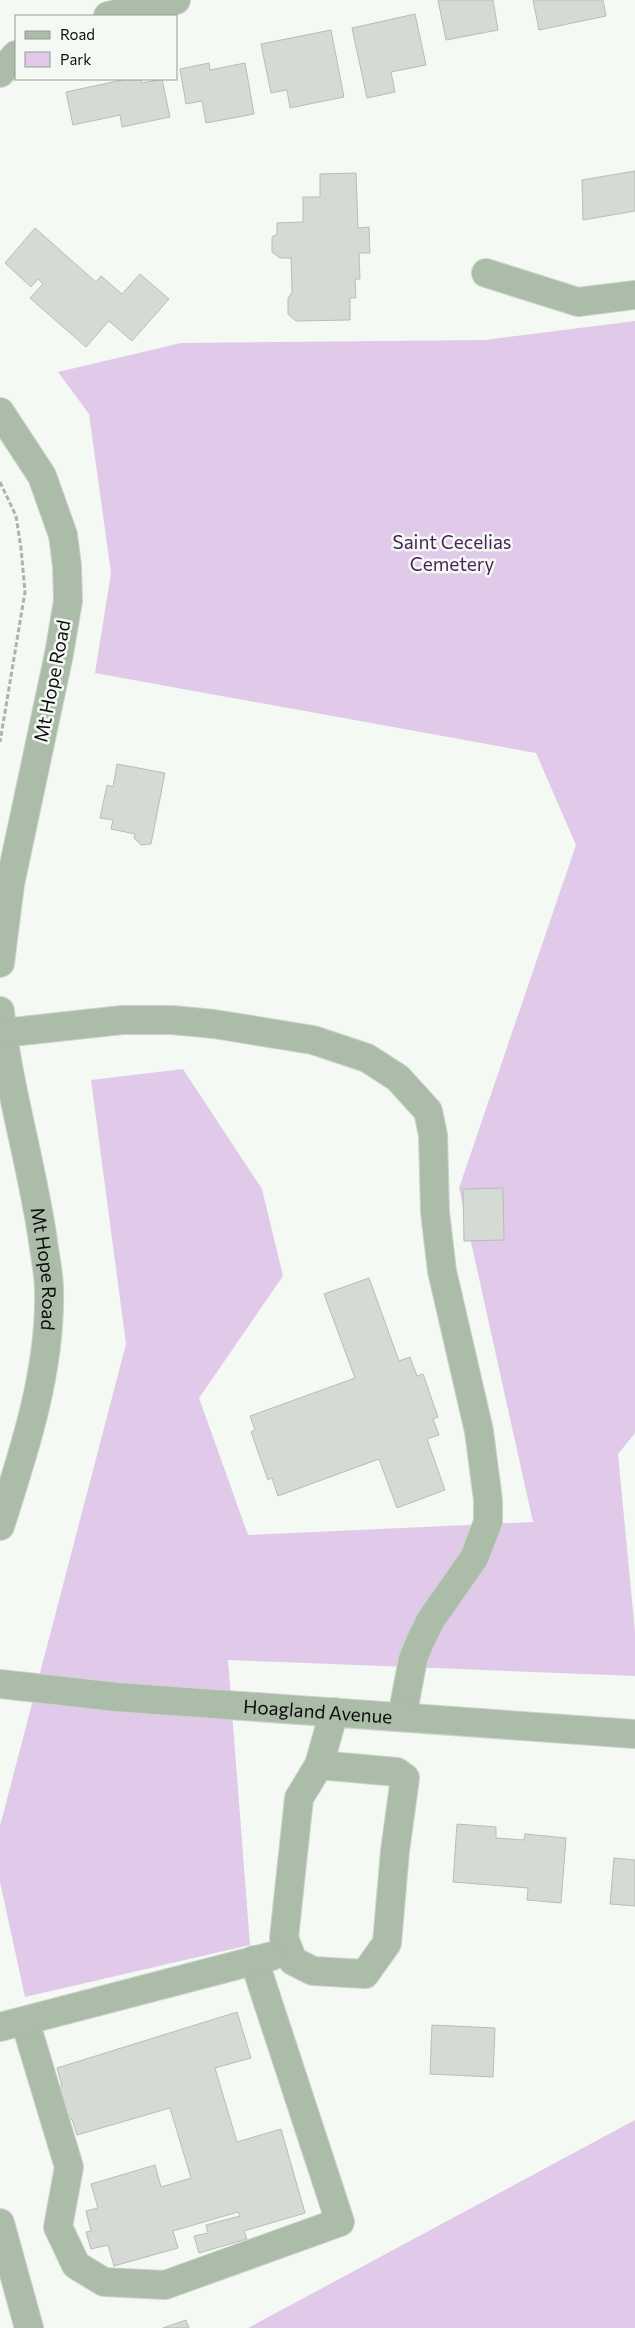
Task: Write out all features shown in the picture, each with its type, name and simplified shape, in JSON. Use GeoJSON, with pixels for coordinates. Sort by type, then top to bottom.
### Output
{"type":"FeatureCollection","features":[{"type":"Feature","properties":{"kind":"street"},"geometry":{"type":"LineString","coordinates":[[112,15],[176,0]]}},
{"type":"Feature","properties":{"kind":"street"},"geometry":{"type":"LineString","coordinates":[[0,73],[15,56]]}},
{"type":"Feature","properties":{"kind":"street"},"geometry":{"type":"LineString","coordinates":[[486,273],[578,302],[635,295]]}},
{"type":"Feature","properties":{"kind":"street","name":"Mt Hope Road"},"geometry":{"type":"LineString","coordinates":[[0,412],[42,476],[63,535],[67,566],[68,601],[60,654],[10,884],[0,963]]}},
{"type":"Feature","properties":{"kind":"street"},"geometry":{"type":"LineString","coordinates":[[1,1022],[172,1020],[214,1024],[313,1040],[368,1058],[398,1078],[428,1111],[433,1135],[435,1212],[442,1271],[479,1430],[488,1500],[488,1522],[474,1558],[430,1621],[420,1642],[413,1659],[402,1717]]}},
{"type":"Feature","properties":{"kind":"street","name":"Mt Hope Road"},"geometry":{"type":"LineString","coordinates":[[0,1526],[36,1403],[46,1338],[49,1290],[37,1199],[1,1022]]}},
{"type":"Feature","properties":{"kind":"street","name":"Hoagland Avenue"},"geometry":{"type":"LineString","coordinates":[[0,1684],[116,1697],[635,1734]]}},
{"type":"Feature","properties":{"kind":"street"},"geometry":{"type":"LineString","coordinates":[[319,1765],[397,1772],[405,1778],[395,1851],[387,1943],[365,1974],[313,1971],[292,1960],[284,1938],[299,1798],[319,1765],[334,1712]]}},
{"type":"Feature","properties":{"kind":"street"},"geometry":{"type":"LineString","coordinates":[[254,1960],[340,2222],[165,2285],[104,2282],[76,2265],[58,2226],[69,2167],[13,2024],[254,1960],[289,1951]]}},
{"type":"Feature","properties":{"kind":"street"},"geometry":{"type":"LineString","coordinates":[[0,2223],[29,2328]]}},
{"type":"Feature","properties":{"kind":"path"},"geometry":{"type":"LineString","coordinates":[[0,482],[16,516],[25,592],[0,742]]}},
{"type":"Feature","properties":{"kind":"green space","name":"Saint Cecelias Cemetery"},"geometry":{"type":"Polygon","coordinates":[[[635,321],[635,1433],[618,1454],[635,1632],[635,1676],[228,1660],[250,1945],[25,1997],[0,1882],[0,1826],[126,1344],[91,1080],[183,1069],[262,1189],[283,1276],[199,1398],[248,1535],[533,1522],[459,1188],[576,845],[536,753],[95,673],[111,573],[89,414],[58,372],[181,343],[485,340],[635,321]]]}},
{"type":"Feature","properties":{"kind":"green space"},"geometry":{"type":"Polygon","coordinates":[[[635,2120],[635,2328],[248,2328],[635,2120]]]}},
{"type":"Feature","properties":{"kind":"building"},"geometry":{"type":"Polygon","coordinates":[[[438,0],[493,0],[498,30],[446,40],[438,0]]]}},
{"type":"Feature","properties":{"kind":"building"},"geometry":{"type":"Polygon","coordinates":[[[533,0],[603,0],[606,16],[539,30],[533,0]]]}},
{"type":"Feature","properties":{"kind":"building"},"geometry":{"type":"Polygon","coordinates":[[[415,14],[426,65],[391,72],[395,92],[367,98],[352,28],[415,14]]]}},
{"type":"Feature","properties":{"kind":"building"},"geometry":{"type":"Polygon","coordinates":[[[331,30],[344,97],[290,108],[287,90],[271,93],[261,44],[331,30]]]}},
{"type":"Feature","properties":{"kind":"building"},"geometry":{"type":"Polygon","coordinates":[[[209,63],[210,70],[245,63],[254,114],[206,123],[202,101],[186,104],[180,69],[209,63]]]}},
{"type":"Feature","properties":{"kind":"building"},"geometry":{"type":"Polygon","coordinates":[[[122,80],[141,80],[142,83],[162,80],[170,117],[122,127],[120,115],[73,125],[66,92],[122,80]]]}},
{"type":"Feature","properties":{"kind":"building"},"geometry":{"type":"Polygon","coordinates":[[[635,171],[635,211],[583,220],[582,180],[635,171]]]}},
{"type":"Feature","properties":{"kind":"building"},"geometry":{"type":"Polygon","coordinates":[[[356,173],[358,228],[369,227],[370,253],[359,253],[360,279],[355,279],[356,298],[350,298],[350,320],[296,321],[288,314],[288,299],[292,292],[291,258],[280,258],[272,252],[272,237],[277,234],[277,223],[303,222],[303,197],[320,197],[320,174],[356,173]]]}},
{"type":"Feature","properties":{"kind":"building"},"geometry":{"type":"Polygon","coordinates":[[[35,228],[96,282],[101,276],[122,294],[140,274],[169,299],[132,341],[109,321],[86,347],[30,298],[43,284],[38,279],[31,287],[5,263],[35,228]]]}},
{"type":"Feature","properties":{"kind":"building"},"geometry":{"type":"Polygon","coordinates":[[[117,764],[165,773],[151,844],[141,845],[134,838],[135,834],[111,829],[113,820],[100,818],[107,785],[113,787],[117,764]]]}},
{"type":"Feature","properties":{"kind":"building"},"geometry":{"type":"Polygon","coordinates":[[[503,1188],[504,1240],[464,1241],[463,1189],[503,1188]]]}},
{"type":"Feature","properties":{"kind":"building"},"geometry":{"type":"Polygon","coordinates":[[[369,1278],[399,1361],[410,1357],[417,1376],[423,1374],[438,1417],[433,1419],[439,1435],[427,1439],[445,1490],[397,1508],[379,1459],[278,1496],[272,1478],[268,1480],[251,1432],[255,1430],[250,1416],[355,1378],[324,1294],[369,1278]]]}},
{"type":"Feature","properties":{"kind":"building"},"geometry":{"type":"Polygon","coordinates":[[[457,1824],[496,1827],[496,1838],[524,1840],[525,1834],[566,1838],[561,1903],[527,1900],[528,1888],[453,1882],[457,1824]]]}},
{"type":"Feature","properties":{"kind":"building"},"geometry":{"type":"Polygon","coordinates":[[[614,1858],[635,1860],[635,1906],[610,1904],[614,1858]]]}},
{"type":"Feature","properties":{"kind":"building"},"geometry":{"type":"Polygon","coordinates":[[[237,2012],[251,2058],[215,2068],[237,2142],[281,2129],[305,2213],[244,2231],[247,2239],[199,2253],[194,2236],[208,2233],[206,2225],[240,2216],[238,2212],[173,2231],[178,2248],[114,2266],[108,2245],[91,2249],[86,2232],[91,2231],[86,2211],[98,2208],[91,2184],[155,2165],[161,2187],[191,2178],[170,2108],[77,2135],[72,2119],[64,2122],[54,2088],[62,2086],[57,2068],[237,2012]]]}},
{"type":"Feature","properties":{"kind":"building"},"geometry":{"type":"Polygon","coordinates":[[[432,2025],[495,2028],[493,2077],[430,2074],[432,2025]]]}},
{"type":"Feature","properties":{"kind":"building"},"geometry":{"type":"Polygon","coordinates":[[[186,2320],[189,2328],[163,2328],[186,2320]]]}}]}
